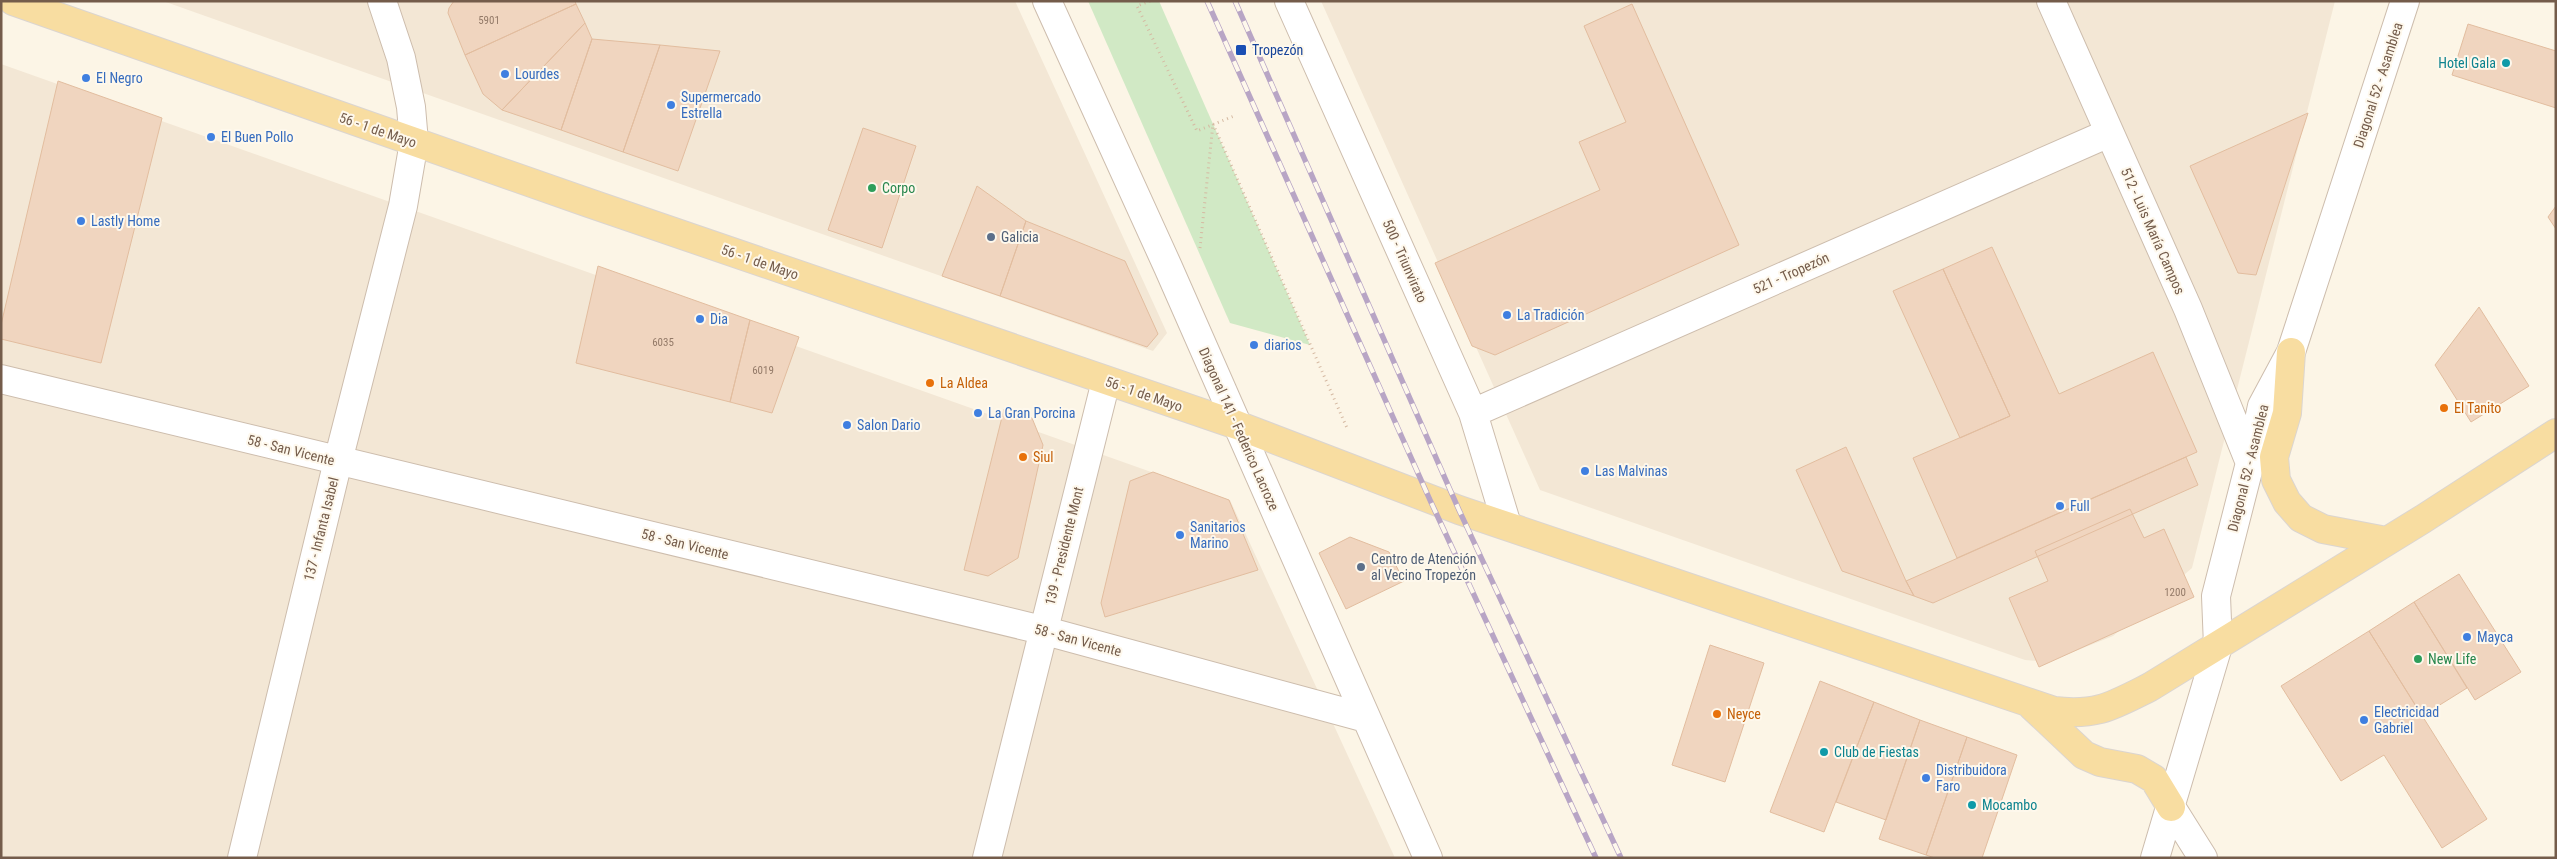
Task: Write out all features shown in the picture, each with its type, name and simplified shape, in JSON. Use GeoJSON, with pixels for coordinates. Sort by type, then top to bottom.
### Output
{"type":"FeatureCollection","features":[{"type":"Feature","properties":{"kind":"main road","name":"56 - 1 de Mayo"},"geometry":{"type":"LineString","coordinates":[[13,1],[414,142],[1236,425],[1430,500],[2054,712],[2088,713],[2108,708],[2150,687],[2553,440]]}},
{"type":"Feature","properties":{"kind":"main road"},"geometry":{"type":"LineString","coordinates":[[2291,352],[2286,413],[2274,457],[2276,480],[2287,502],[2302,518],[2323,529],[2386,541]]}},
{"type":"Feature","properties":{"kind":"main road"},"geometry":{"type":"LineString","coordinates":[[2031,705],[2084,755],[2100,762],[2137,769],[2154,779],[2171,807]]}},
{"type":"Feature","properties":{"kind":"street","name":"137 - Infanta Isabel"},"geometry":{"type":"LineString","coordinates":[[242,858],[338,461],[403,206],[414,142],[411,107],[401,58],[382,1]]}},
{"type":"Feature","properties":{"kind":"street","name":"Diagonal 141 - Federico Lacroze"},"geometry":{"type":"LineString","coordinates":[[1047,1],[1168,267],[1428,858]]}},
{"type":"Feature","properties":{"kind":"street","name":"500 - Triunvirato"},"geometry":{"type":"LineString","coordinates":[[1289,1],[1473,413],[1507,525]]}},
{"type":"Feature","properties":{"kind":"street","name":"512 - Luis María Campos"},"geometry":{"type":"LineString","coordinates":[[2051,1],[2188,309],[2250,463]]}},
{"type":"Feature","properties":{"kind":"street","name":"Diagonal 52 - Asamblea"},"geometry":{"type":"LineString","coordinates":[[2155,858],[2218,646],[2216,596],[2250,463],[2262,406],[2291,352],[2405,1]]}},
{"type":"Feature","properties":{"kind":"street","name":"521 - Tropezón"},"geometry":{"type":"LineString","coordinates":[[1473,413],[2109,133]]}},
{"type":"Feature","properties":{"kind":"street","name":"58 - San Vicente"},"geometry":{"type":"LineString","coordinates":[[1,380],[1042,630],[1366,718]]}},
{"type":"Feature","properties":{"kind":"street","name":"139 - Presidente Mont"},"geometry":{"type":"LineString","coordinates":[[987,858],[1042,630],[1106,381]]}},
{"type":"Feature","properties":{"kind":"street"},"geometry":{"type":"LineString","coordinates":[[2171,807],[2203,858]]}},
{"type":"Feature","properties":{"kind":"path"},"geometry":{"type":"LineString","coordinates":[[1150,1],[1137,6],[1196,131],[1234,116]]}},
{"type":"Feature","properties":{"kind":"path"},"geometry":{"type":"LineString","coordinates":[[1168,267],[1200,253],[1213,124]]}},
{"type":"Feature","properties":{"kind":"path"},"geometry":{"type":"LineString","coordinates":[[1213,124],[1368,476]]}},
{"type":"Feature","properties":{"kind":"shaded area"},"geometry":{"type":"Polygon","coordinates":[[[163,1],[1015,1],[1167,333],[1153,351],[163,1]]]}},
{"type":"Feature","properties":{"kind":"shaded area"},"geometry":{"type":"Polygon","coordinates":[[[1321,1],[2335,1],[2192,568],[2113,636],[2048,662],[2025,660],[1540,490],[1321,1]]]}},
{"type":"Feature","properties":{"kind":"shaded area"},"geometry":{"type":"Polygon","coordinates":[[[1,64],[1230,500],[1395,858],[1,858],[1,64]]]}},
{"type":"Feature","properties":{"kind":"green space"},"geometry":{"type":"Polygon","coordinates":[[[1088,1],[1159,1],[1310,345],[1230,323],[1088,1]]]}},
{"type":"Feature","properties":{"kind":"building"},"geometry":{"type":"Polygon","coordinates":[[[454,1],[575,1],[576,4],[465,55],[448,13],[454,1]]]}},
{"type":"Feature","properties":{"kind":"building","name":"Lourdes"},"geometry":{"type":"Polygon","coordinates":[[[576,4],[585,23],[502,110],[483,94],[465,55],[576,4]]]}},
{"type":"Feature","properties":{"kind":"building"},"geometry":{"type":"Polygon","coordinates":[[[1632,4],[1739,245],[1495,355],[1472,346],[1435,263],[1600,190],[1579,142],[1626,122],[1584,26],[1632,4]]]}},
{"type":"Feature","properties":{"kind":"building"},"geometry":{"type":"Polygon","coordinates":[[[585,23],[592,39],[561,130],[502,110],[585,23]]]}},
{"type":"Feature","properties":{"kind":"building","name":"Hotel Gala"},"geometry":{"type":"Polygon","coordinates":[[[2468,24],[2556,51],[2556,108],[2452,75],[2468,24]]]}},
{"type":"Feature","properties":{"kind":"building"},"geometry":{"type":"Polygon","coordinates":[[[592,39],[660,45],[623,152],[561,130],[592,39]]]}},
{"type":"Feature","properties":{"kind":"building"},"geometry":{"type":"Polygon","coordinates":[[[660,45],[720,51],[678,171],[623,152],[660,45]]]}},
{"type":"Feature","properties":{"kind":"building","name":"Lastly Home"},"geometry":{"type":"Polygon","coordinates":[[[58,81],[162,118],[101,363],[1,339],[1,325],[58,81]]]}},
{"type":"Feature","properties":{"kind":"building"},"geometry":{"type":"Polygon","coordinates":[[[2308,113],[2256,275],[2238,273],[2190,166],[2308,113]]]}},
{"type":"Feature","properties":{"kind":"building","name":"Corpo"},"geometry":{"type":"Polygon","coordinates":[[[863,128],[916,146],[882,248],[828,230],[863,128]]]}},
{"type":"Feature","properties":{"kind":"building"},"geometry":{"type":"Polygon","coordinates":[[[977,186],[1026,221],[1000,296],[942,276],[977,186]]]}},
{"type":"Feature","properties":{"kind":"building"},"geometry":{"type":"Polygon","coordinates":[[[2556,206],[2556,229],[2548,217],[2556,206]]]}},
{"type":"Feature","properties":{"kind":"building"},"geometry":{"type":"Polygon","coordinates":[[[1026,221],[1125,261],[1158,334],[1147,347],[1000,296],[1026,221]]]}},
{"type":"Feature","properties":{"kind":"building"},"geometry":{"type":"Polygon","coordinates":[[[1992,247],[2059,394],[2153,352],[2197,452],[1957,558],[1913,458],[2010,416],[1943,269],[1992,247]]]}},
{"type":"Feature","properties":{"kind":"building"},"geometry":{"type":"Polygon","coordinates":[[[598,266],[750,320],[730,402],[576,363],[598,266]]]}},
{"type":"Feature","properties":{"kind":"building"},"geometry":{"type":"Polygon","coordinates":[[[1943,269],[2010,416],[1960,438],[1893,291],[1943,269]]]}},
{"type":"Feature","properties":{"kind":"building"},"geometry":{"type":"Polygon","coordinates":[[[2479,307],[2529,386],[2471,422],[2435,365],[2479,307]]]}},
{"type":"Feature","properties":{"kind":"building"},"geometry":{"type":"Polygon","coordinates":[[[750,320],[799,337],[772,413],[730,402],[750,320]]]}},
{"type":"Feature","properties":{"kind":"building"},"geometry":{"type":"Polygon","coordinates":[[[1004,409],[1032,418],[1043,445],[1018,558],[988,576],[964,570],[1004,409]]]}},
{"type":"Feature","properties":{"kind":"building"},"geometry":{"type":"Polygon","coordinates":[[[1846,447],[1914,596],[1842,571],[1796,470],[1846,447]]]}},
{"type":"Feature","properties":{"kind":"building"},"geometry":{"type":"Polygon","coordinates":[[[2186,457],[2198,485],[1933,603],[1914,596],[1906,581],[2186,457]]]}},
{"type":"Feature","properties":{"kind":"building","name":"Sanitarios Marino"},"geometry":{"type":"Polygon","coordinates":[[[1153,472],[1229,500],[1258,570],[1105,617],[1101,603],[1130,481],[1153,472]]]}},
{"type":"Feature","properties":{"kind":"building"},"geometry":{"type":"Polygon","coordinates":[[[2130,509],[2144,538],[2164,529],[2194,597],[2039,667],[2009,598],[2048,581],[2035,551],[2130,509]]]}},
{"type":"Feature","properties":{"kind":"building","name":"Centro de Atención al Vecino Tropezón"},"geometry":{"type":"Polygon","coordinates":[[[1350,537],[1389,552],[1404,581],[1346,609],[1319,553],[1350,537]]]}},
{"type":"Feature","properties":{"kind":"building","name":"Mayca"},"geometry":{"type":"Polygon","coordinates":[[[2459,574],[2521,672],[2475,700],[2414,602],[2459,574]]]}},
{"type":"Feature","properties":{"kind":"building","name":"New Life"},"geometry":{"type":"Polygon","coordinates":[[[2414,602],[2467,688],[2422,716],[2369,631],[2414,602]]]}},
{"type":"Feature","properties":{"kind":"building","name":"Electricidad Gabriel"},"geometry":{"type":"Polygon","coordinates":[[[2369,631],[2487,819],[2442,848],[2384,755],[2341,781],[2281,686],[2369,631]]]}},
{"type":"Feature","properties":{"kind":"building","name":"Neyce"},"geometry":{"type":"Polygon","coordinates":[[[1710,645],[1764,663],[1725,782],[1672,765],[1710,645]]]}},
{"type":"Feature","properties":{"kind":"building","name":"Club de Fiestas"},"geometry":{"type":"Polygon","coordinates":[[[1820,681],[1874,702],[1824,832],[1770,812],[1820,681]]]}},
{"type":"Feature","properties":{"kind":"building"},"geometry":{"type":"Polygon","coordinates":[[[1874,702],[1920,720],[1886,820],[1836,802],[1874,702]]]}},
{"type":"Feature","properties":{"kind":"building","name":"Distribuidora Faro"},"geometry":{"type":"Polygon","coordinates":[[[1920,720],[1967,737],[1926,855],[1879,839],[1920,720]]]}},
{"type":"Feature","properties":{"kind":"building","name":"Mocambo"},"geometry":{"type":"Polygon","coordinates":[[[1967,737],[2017,755],[1982,858],[1935,858],[1926,855],[1967,737]]]}},
{"type":"Feature","properties":{"kind":"railway"},"geometry":{"type":"LineString","coordinates":[[1207,1],[1430,500],[1596,858]]}},
{"type":"Feature","properties":{"kind":"railway"},"geometry":{"type":"LineString","coordinates":[[1235,1],[1459,510],[1621,858]]}},
{"type":"Feature","properties":{"kind":"place","name":"Tropezón"},"geometry":{"type":"Point","coordinates":[1241,50]}},
{"type":"Feature","properties":{"kind":"place","name":"Hotel Gala"},"geometry":{"type":"Point","coordinates":[2506,63]}},
{"type":"Feature","properties":{"kind":"place","name":"Lourdes"},"geometry":{"type":"Point","coordinates":[505,74]}},
{"type":"Feature","properties":{"kind":"place","name":"El Negro"},"geometry":{"type":"Point","coordinates":[86,78]}},
{"type":"Feature","properties":{"kind":"place","name":"Supermercado Estrella"},"geometry":{"type":"Point","coordinates":[671,105]}},
{"type":"Feature","properties":{"kind":"place","name":"El Buen Pollo"},"geometry":{"type":"Point","coordinates":[211,137]}},
{"type":"Feature","properties":{"kind":"place","name":"Corpo"},"geometry":{"type":"Point","coordinates":[872,188]}},
{"type":"Feature","properties":{"kind":"place","name":"Lastly Home"},"geometry":{"type":"Point","coordinates":[81,221]}},
{"type":"Feature","properties":{"kind":"place","name":"Galicia"},"geometry":{"type":"Point","coordinates":[991,237]}},
{"type":"Feature","properties":{"kind":"place","name":"La Tradición"},"geometry":{"type":"Point","coordinates":[1507,315]}},
{"type":"Feature","properties":{"kind":"place","name":"Dia"},"geometry":{"type":"Point","coordinates":[700,319]}},
{"type":"Feature","properties":{"kind":"place","name":"diarios"},"geometry":{"type":"Point","coordinates":[1254,345]}},
{"type":"Feature","properties":{"kind":"place","name":"La Aldea"},"geometry":{"type":"Point","coordinates":[930,383]}},
{"type":"Feature","properties":{"kind":"place","name":"El Tanito"},"geometry":{"type":"Point","coordinates":[2444,408]}},
{"type":"Feature","properties":{"kind":"place","name":"La Gran Porcina"},"geometry":{"type":"Point","coordinates":[978,413]}},
{"type":"Feature","properties":{"kind":"place","name":"Salon Dario"},"geometry":{"type":"Point","coordinates":[847,425]}},
{"type":"Feature","properties":{"kind":"place","name":"Siul"},"geometry":{"type":"Point","coordinates":[1023,457]}},
{"type":"Feature","properties":{"kind":"place","name":"Las Malvinas"},"geometry":{"type":"Point","coordinates":[1585,471]}},
{"type":"Feature","properties":{"kind":"place","name":"Full"},"geometry":{"type":"Point","coordinates":[2060,506]}},
{"type":"Feature","properties":{"kind":"place","name":"Sanitarios Marino"},"geometry":{"type":"Point","coordinates":[1180,535]}},
{"type":"Feature","properties":{"kind":"place","name":"Centro de Atención al Vecino Tropezón"},"geometry":{"type":"Point","coordinates":[1361,567]}},
{"type":"Feature","properties":{"kind":"place","name":"Mayca"},"geometry":{"type":"Point","coordinates":[2467,637]}},
{"type":"Feature","properties":{"kind":"place","name":"New Life"},"geometry":{"type":"Point","coordinates":[2418,659]}},
{"type":"Feature","properties":{"kind":"place","name":"Neyce"},"geometry":{"type":"Point","coordinates":[1717,714]}},
{"type":"Feature","properties":{"kind":"place","name":"Electricidad Gabriel"},"geometry":{"type":"Point","coordinates":[2364,720]}},
{"type":"Feature","properties":{"kind":"place","name":"Club de Fiestas"},"geometry":{"type":"Point","coordinates":[1824,752]}},
{"type":"Feature","properties":{"kind":"place","name":"Distribuidora Faro"},"geometry":{"type":"Point","coordinates":[1926,778]}},
{"type":"Feature","properties":{"kind":"place","name":"Mocambo"},"geometry":{"type":"Point","coordinates":[1972,805]}}]}
